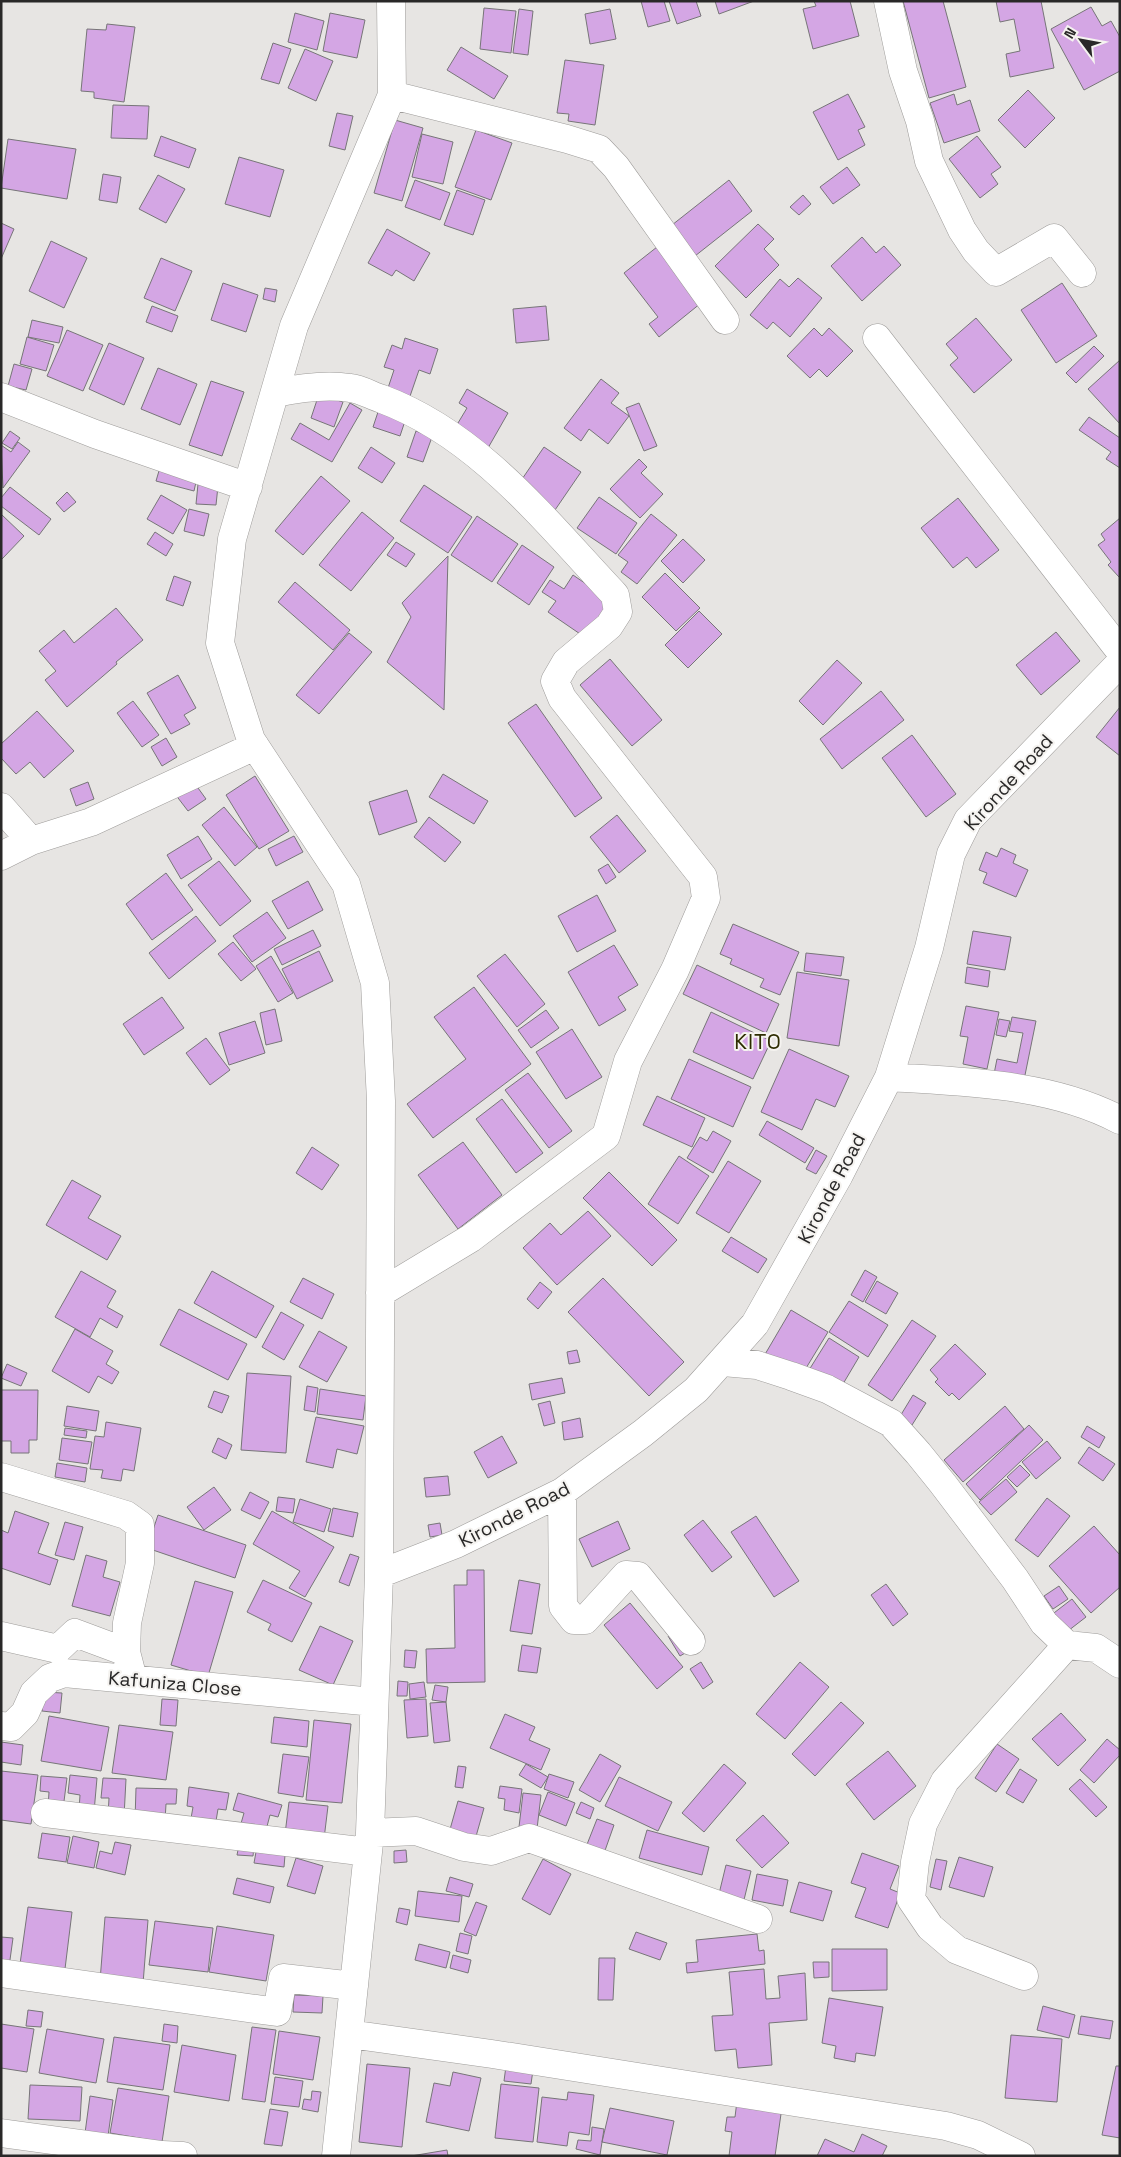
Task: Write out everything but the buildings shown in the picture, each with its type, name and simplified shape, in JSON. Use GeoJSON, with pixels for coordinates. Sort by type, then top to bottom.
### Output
{"type":"FeatureCollection","features":[{"type":"Feature","properties":{"kind":"street"},"geometry":{"type":"LineString","coordinates":[[336,2156],[369,1842],[379,1574],[381,1101],[375,983],[346,884],[251,740],[220,643],[232,539],[294,326],[392,96],[391,1]]}},
{"type":"Feature","properties":{"kind":"street"},"geometry":{"type":"LineString","coordinates":[[888,1],[903,71],[920,121],[929,161],[962,230],[976,251],[996,272],[1054,238],[1082,273]]}},
{"type":"Feature","properties":{"kind":"street"},"geometry":{"type":"LineString","coordinates":[[392,96],[567,139],[599,149],[616,167],[725,320]]}},
{"type":"Feature","properties":{"kind":"street"},"geometry":{"type":"LineString","coordinates":[[878,338],[1120,651]]}},
{"type":"Feature","properties":{"kind":"street"},"geometry":{"type":"LineString","coordinates":[[275,393],[303,387],[351,388],[397,405],[438,425],[473,451],[520,495],[615,595],[618,612],[609,626],[566,662],[555,682],[562,698],[703,877],[706,898],[675,970],[628,1061],[606,1136],[472,1238],[380,1293]]}},
{"type":"Feature","properties":{"kind":"street"},"geometry":{"type":"LineString","coordinates":[[1,397],[95,434],[248,487]]}},
{"type":"Feature","properties":{"kind":"street","name":"Kironde Road"},"geometry":{"type":"LineString","coordinates":[[379,1574],[456,1544],[562,1492],[643,1433],[696,1390],[723,1362],[760,1316],[840,1175],[889,1077],[929,948],[951,854],[968,820],[1120,662]]}},
{"type":"Feature","properties":{"kind":"street"},"geometry":{"type":"LineString","coordinates":[[1,856],[31,841],[92,822],[255,746]]}},
{"type":"Feature","properties":{"kind":"street"},"geometry":{"type":"LineString","coordinates":[[1,807],[31,841]]}},
{"type":"Feature","properties":{"kind":"street"},"geometry":{"type":"LineString","coordinates":[[889,1077],[956,1081],[1048,1094],[1099,1109],[1120,1120]]}},
{"type":"Feature","properties":{"kind":"street"},"geometry":{"type":"LineString","coordinates":[[723,1362],[757,1365],[791,1376],[835,1394],[890,1423],[943,1484],[1015,1579],[1044,1623],[1067,1645],[1096,1648],[1120,1664]]}},
{"type":"Feature","properties":{"kind":"street"},"geometry":{"type":"LineString","coordinates":[[1,1477],[126,1515],[140,1525],[140,1563],[127,1623],[126,1652],[133,1679]]}},
{"type":"Feature","properties":{"kind":"street"},"geometry":{"type":"LineString","coordinates":[[562,1492],[563,1606],[574,1620],[585,1620],[626,1575],[638,1576],[691,1642]]}},
{"type":"Feature","properties":{"kind":"street"},"geometry":{"type":"LineString","coordinates":[[1,1636],[58,1649],[75,1633],[126,1652]]}},
{"type":"Feature","properties":{"kind":"street"},"geometry":{"type":"LineString","coordinates":[[1024,1976],[957,1950],[930,1927],[911,1899],[915,1862],[923,1824],[945,1781],[1067,1645]]}},
{"type":"Feature","properties":{"kind":"street","name":"Kafuniza Close"},"geometry":{"type":"LineString","coordinates":[[1,1726],[11,1727],[25,1713],[34,1693],[50,1678],[64,1673],[374,1702]]}},
{"type":"Feature","properties":{"kind":"street"},"geometry":{"type":"LineString","coordinates":[[46,1813],[369,1842],[416,1831],[464,1847],[491,1851],[529,1838],[758,1919]]}},
{"type":"Feature","properties":{"kind":"street"},"geometry":{"type":"LineString","coordinates":[[1,1973],[277,2012],[283,1978],[354,1986]]}},
{"type":"Feature","properties":{"kind":"street"},"geometry":{"type":"LineString","coordinates":[[348,2034],[502,2055],[946,2126],[978,2135],[1021,2156]]}},
{"type":"Feature","properties":{"kind":"street"},"geometry":{"type":"LineString","coordinates":[[1,2133],[162,2155],[183,2156]]}},
{"type":"Feature","properties":{"kind":"district","name":"KITO"},"geometry":{"type":"Point","coordinates":[758,1042]}}]}
